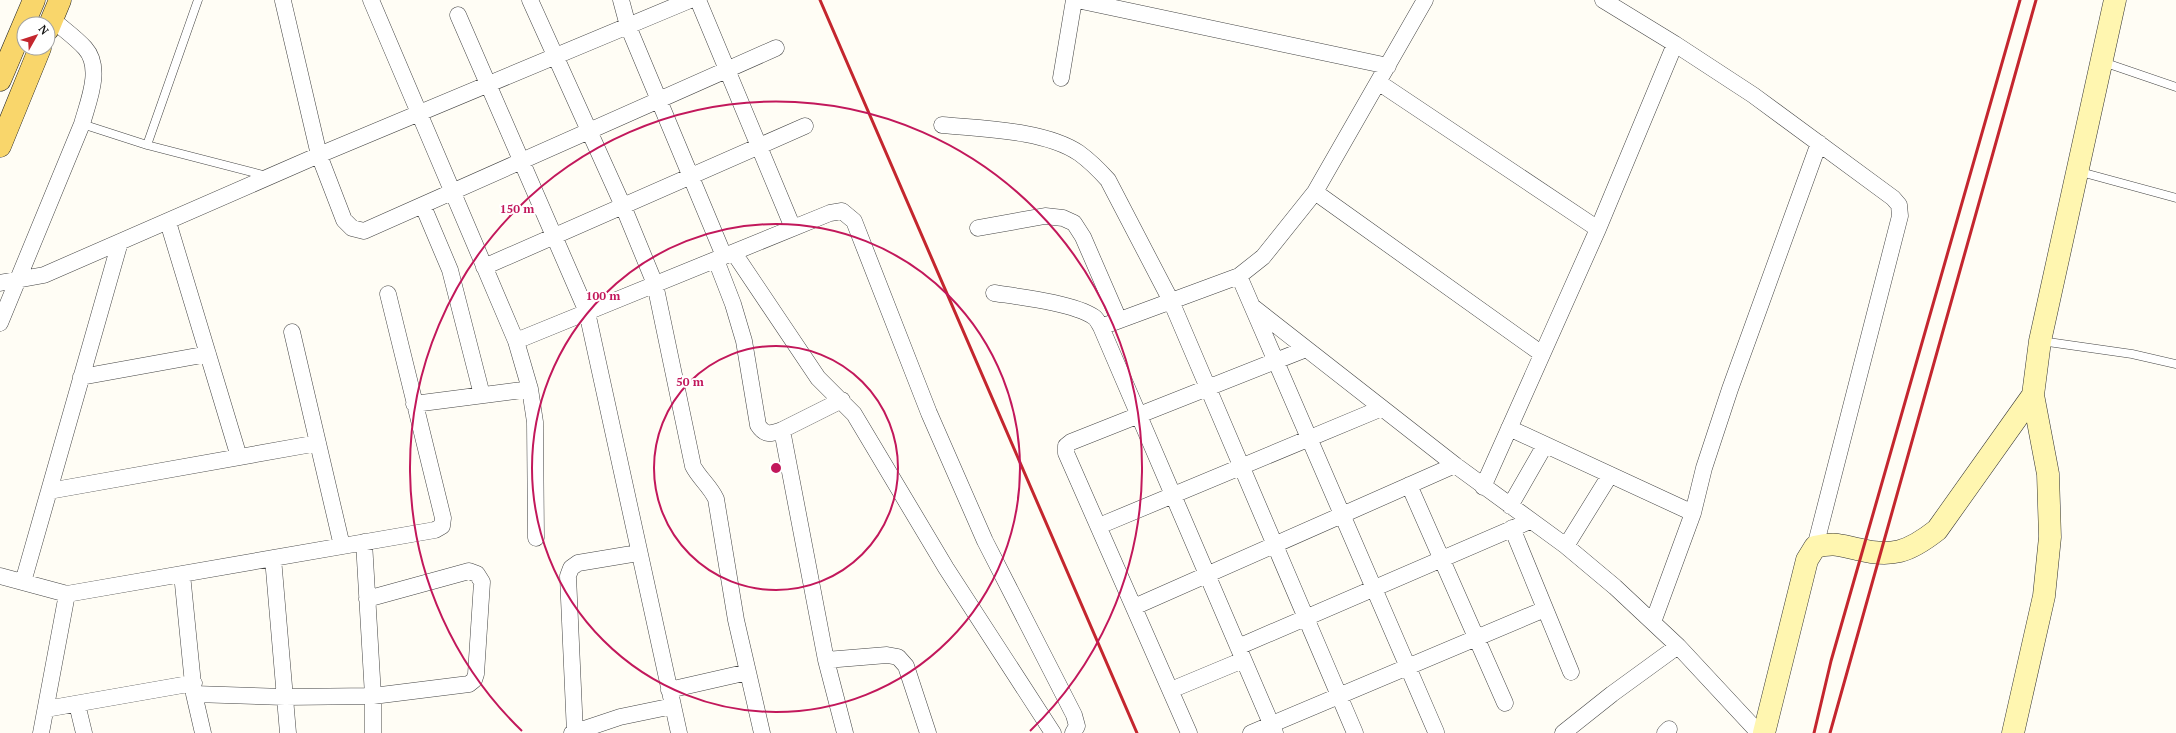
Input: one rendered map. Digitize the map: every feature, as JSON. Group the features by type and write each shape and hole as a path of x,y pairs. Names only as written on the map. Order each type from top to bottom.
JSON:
{"main road":[{"path":"0,80 34,0"},
{"path":"0,146 37,56"}],"street":[{"path":"371,0 516,341 530,389 535,422 536,538"},
{"path":"530,0 623,206 654,284 694,466 697,474 711,487 716,499 736,620 762,733"},
{"path":"621,0 628,26 725,256 733,304 744,340 758,425 762,432 769,434 782,430 842,400"},
{"path":"0,283 44,275 272,177 319,155 690,0"},
{"path":"698,0 793,228"},
{"path":"1061,78 1076,0 1388,66"},
{"path":"1101,327 1240,276 1263,257 1315,192 1425,0"},
{"path":"1603,0 1675,44 1753,95 1893,198 1899,205 1900,216 1815,547 1807,560 1764,733"},
{"path":"2013,733 2044,596 2050,537 2048,474 2033,395 2040,341 2114,0"},
{"path":"283,1 319,155 344,220 352,228 364,231 776,48"},
{"path":"458,15 587,312 638,554 679,733"},
{"path":"0,323 82,124 91,91 94,68 86,48 56,19"},
{"path":"1483,487 1598,229 1675,44"},
{"path":"1378,82 1598,229"},
{"path":"942,125 1010,131 1048,140 1078,152 1094,165 1108,180 1172,301 1355,733"},
{"path":"484,267 805,126"},
{"path":"1653,622 1693,514 1704,468 1730,389 1819,144"},
{"path":"1315,192 1542,354"},
{"path":"423,206 450,270 482,395"},
{"path":"516,341 830,213 842,211 854,221 929,413 985,541 1074,715 1077,726 1073,733"},
{"path":"978,228 1045,216 1062,218 1074,223 1084,237 1119,320"},
{"path":"168,222 239,457"},
{"path":"23,582 120,242"},
{"path":"725,256 818,378 842,400 854,414 946,568 1053,733"},
{"path":"1240,276 1436,732"},
{"path":"994,292 1058,305 1083,312 1094,318 1101,327 1273,728"},
{"path":"0,576 67,594 435,530 442,526 443,518 388,294"},
{"path":"1253,307 1455,466 1566,546 1653,622 1678,646 1759,733"},
{"path":"292,332 342,546"},
{"path":"1189,733 1066,453 1066,446 1071,442 1306,349"},
{"path":"82,377 208,354"},
{"path":"414,404 530,389"},
{"path":"1815,547 1831,543 1880,554 1909,550 1923,542 1937,530 2033,395"},
{"path":"1099,526 1382,408"},
{"path":"1509,428 1693,514"},
{"path":"782,430 826,660 845,733"},
{"path":"49,491 318,443"},
{"path":"1510,506 1545,445"},
{"path":"1134,607 1455,466"},
{"path":"1566,546 1610,475"},
{"path":"1409,486 1505,703"},
{"path":"1171,690 1306,618 1530,521"},
{"path":"1512,528 1571,672"},
{"path":"364,542 373,696 373,733"},
{"path":"638,554 578,563 571,568 568,576 574,732 620,717 673,706"},
{"path":"273,558 288,733"},
{"path":"46,709 194,688 285,697 373,696 469,684 474,680 476,674 482,582 477,574 469,571 367,599"},
{"path":"182,574 194,688 203,733"},
{"path":"42,733 67,594"},
{"path":"1251,733 1273,728 1339,695 1545,609"},
{"path":"1564,733 1612,694 1678,646"},
{"path":"826,660 887,655 898,656 906,666 928,733"},
{"path":"669,690 748,672"},
{"path":"78,704 84,733"}],"lane":[{"path":"147,145 198,0"},
{"path":"2100,61 2176,87"},
{"path":"82,124 147,145 272,177"},
{"path":"2077,171 2176,198"},
{"path":"2040,341 2132,354 2176,364"}],"railway":[{"path":"820,0 1137,733"},
{"path":"1814,733 1831,661 2020,0"},
{"path":"1830,733 2036,0"}]}
